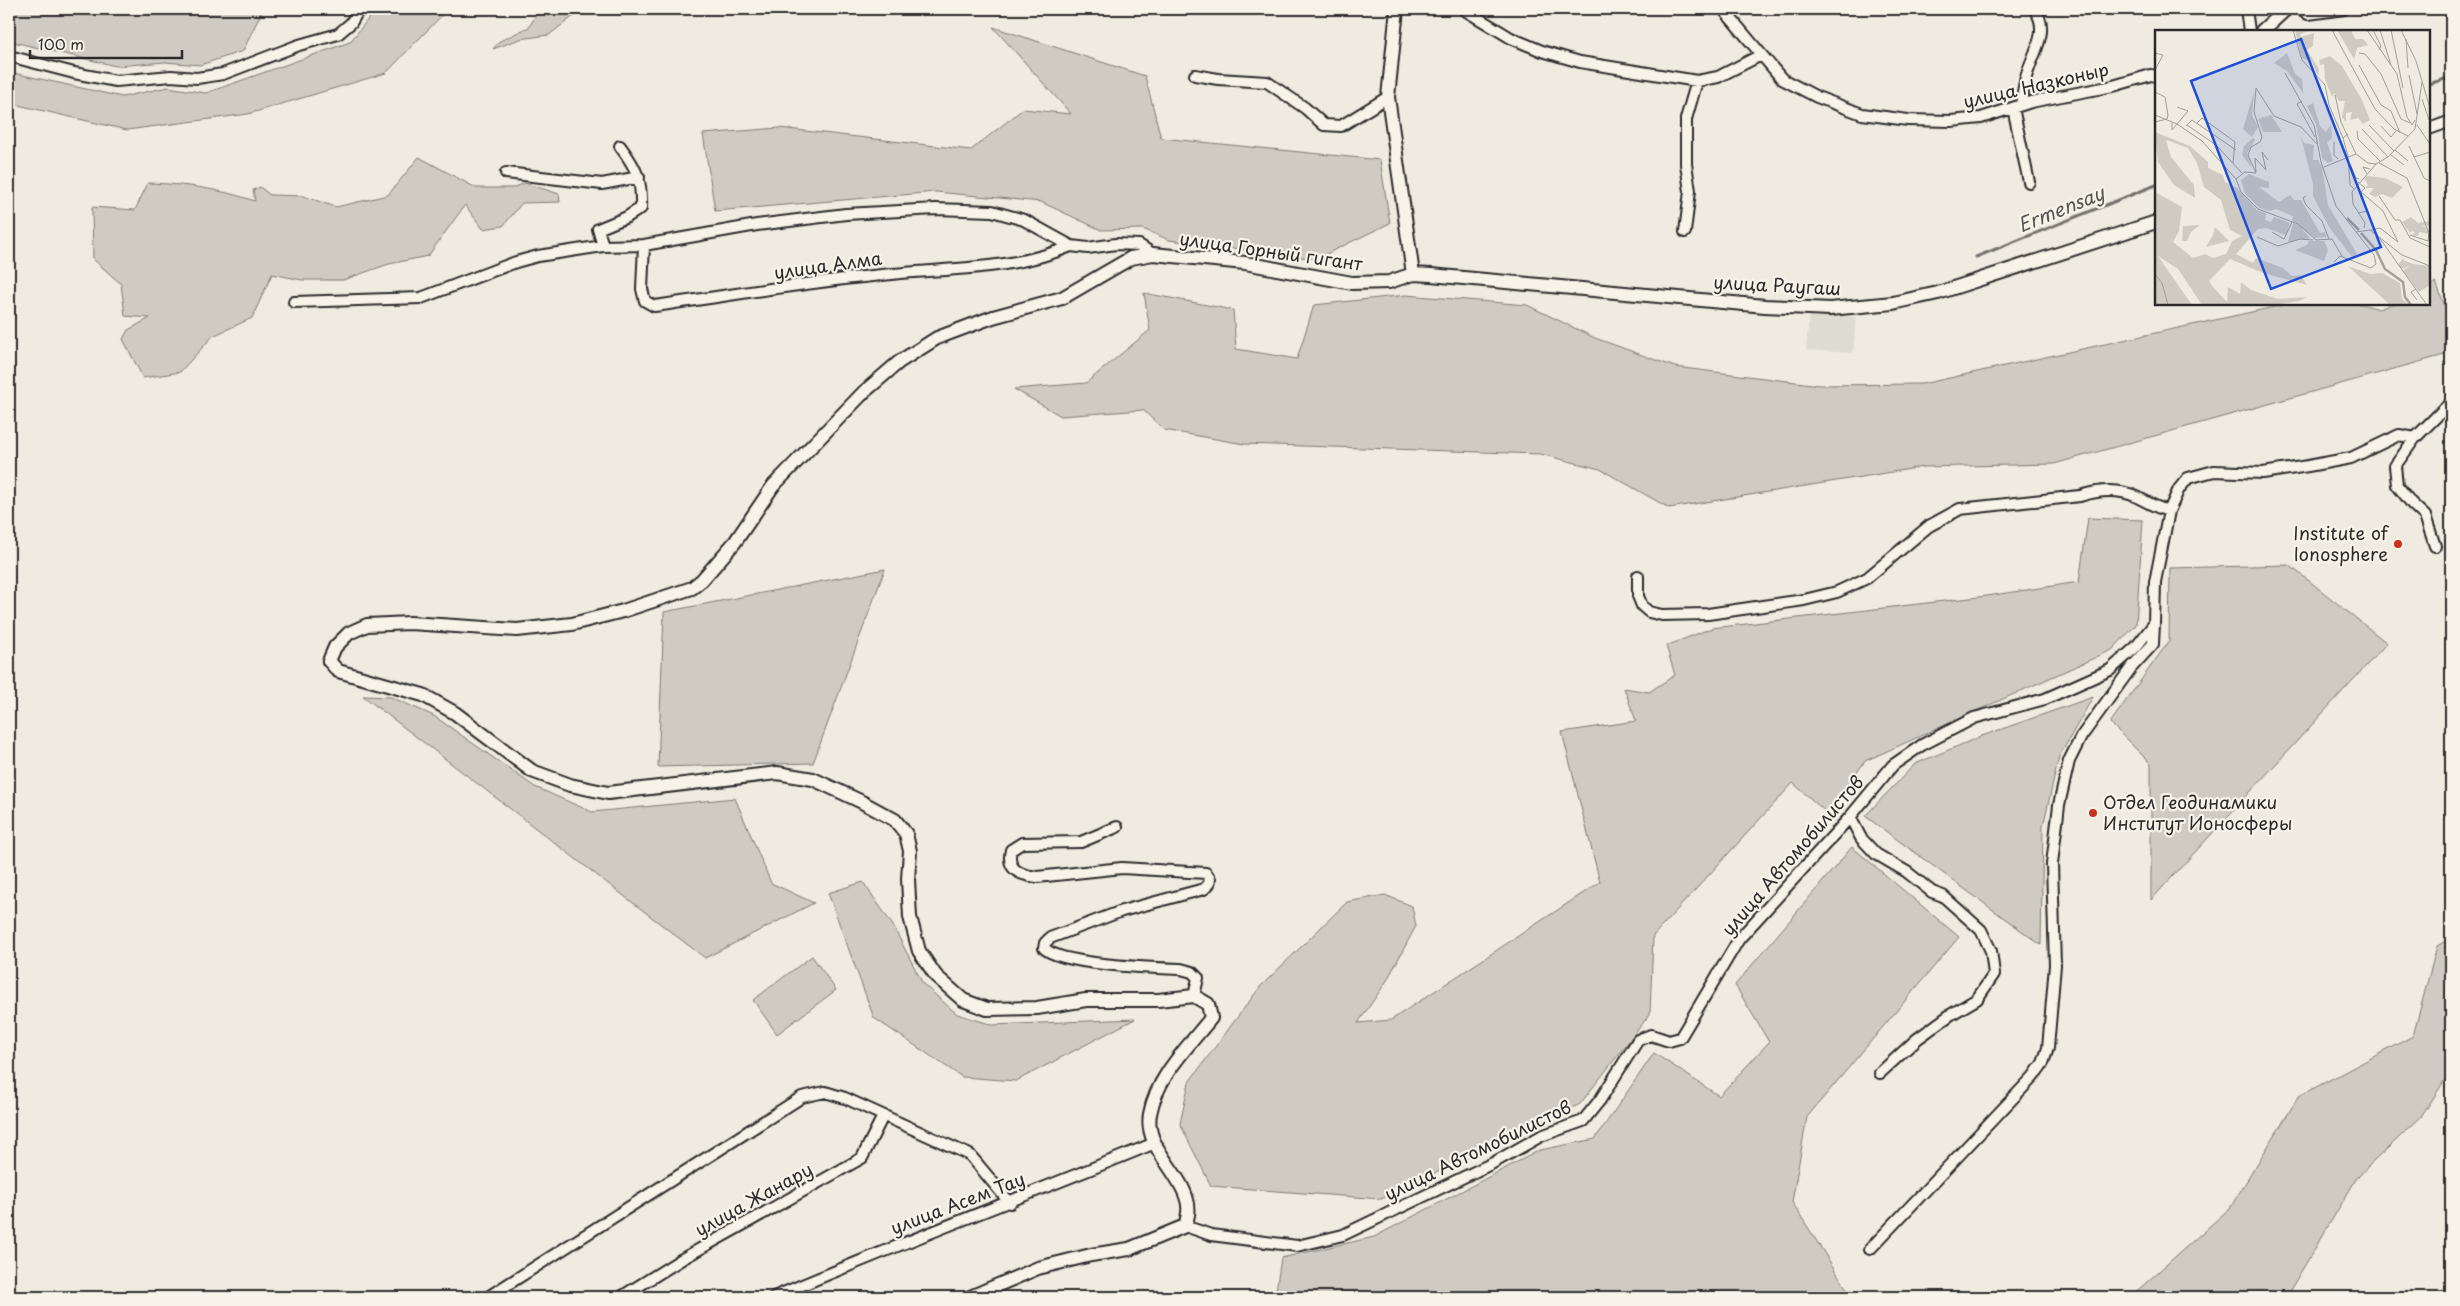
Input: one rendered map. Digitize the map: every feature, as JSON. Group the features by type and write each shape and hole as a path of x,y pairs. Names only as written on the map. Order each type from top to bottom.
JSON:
{"street":[{"path":"9,56 74,73 116,80 171,76 197,78 223,74 300,45 338,34 351,23 359,9"},
{"path":"1397,9 1388,97 1413,274"},
{"path":"1463,9 1511,38 1542,51 1580,62 1697,81 1718,76 1761,54"},
{"name":"улица Назконыр","path":"1723,9 1782,79 1817,97 1862,114 1908,120 1951,121 1981,118 2017,106 2113,86 2151,75 2155,76"},
{"path":"2029,182 2017,106 2041,31 2040,16 2034,9"},
{"path":"2246,9 2249,30"},
{"path":"2263,30 2286,9"},
{"path":"2301,9 2308,14 2323,14 2344,9"},
{"path":"1195,75 1218,79 1266,82 1305,108 1324,125 1341,126 1388,97"},
{"path":"1685,232 1690,191 1686,164 1686,120 1697,81"},
{"path":"2430,129 2451,121"},
{"path":"603,246 598,229 628,217 641,208 642,190 636,169 620,146"},
{"path":"506,173 602,184 638,177"},
{"path":"294,302 421,298 516,262 603,246 644,245 757,225 846,214 936,209 992,211 1024,220 1071,246 1088,248 1116,244 1139,245 1153,254"},
{"name":"улица Раугаш","path":"1413,274 1797,309 1830,309 1894,303 1938,293 2155,222"},
{"name":"улица Алма","path":"644,245 642,289 645,301 654,306 891,274 958,270 1017,262 1054,253 1071,246"},
{"name":"улица Горный гигант","path":"1194,996 1158,1000 1086,1000 1037,1008 987,1009 963,1000 936,976 918,951 910,917 908,879 910,851 906,834 895,820 860,801 813,779 777,773 608,793 570,785 532,771 455,713 423,695 338,670 329,661 335,647 349,633 367,625 410,622 517,630 572,624 624,610 692,588 702,580 735,542 773,486 864,392 912,352 937,338 993,317 1062,298 1131,258 1153,254 1245,263 1352,283 1389,282 1413,274"},
{"path":"2436,546 2425,516 2412,504 2397,485 2395,466 2415,438 2451,402"},
{"path":"1870,1249 2033,1077 2043,1063 2048,1048 2055,965 2052,864 2059,805 2069,760 2081,736 2127,674 2153,644 2155,582 2169,510 2178,489 2188,478 2214,471 2263,473 2308,466 2351,458 2400,435 2415,438"},
{"path":"1638,576 1638,596 1642,606 1649,612 1662,615 1738,610 1804,600 1837,592 1867,578 1929,526 1960,509 2080,496 2098,490 2136,496 2156,508 2169,510"},
{"name":"улица Автомобилистов","path":"1185,1226 1211,1235 1296,1246 1343,1235 1425,1197 1541,1136 1583,1121 1600,1100 1638,1040 1651,1035 1669,1041 1680,1038 1739,939 1850,818 1893,765 1922,745 1974,718 2045,699 2110,670 2136,647 2154,624"},
{"path":"1850,818 1861,838 1876,854 1907,872 1932,892 1943,896 1981,930 1991,951 1994,974 1977,999 1950,1015 1917,1039 1880,1073"},
{"path":"970,1297 1038,1268 1091,1255 1129,1249 1185,1226 1189,1212 1187,1198 1155,1143 1150,1130 1150,1114 1164,1077 1210,1018 1208,1004 1194,996 1198,978 1192,972 1181,969 1108,965 1061,957 1049,953 1044,948 1045,943 1050,938 1122,911 1204,889 1209,884 1210,879 1206,873 1122,868 1037,877 1023,876 1013,869 1009,860 1011,850 1022,843 1081,842 1117,827"},
{"path":"488,1297 802,1097 825,1092 845,1098 970,1155 1010,1202"},
{"name":"улица Жанару","path":"622,1297 682,1259 862,1158 882,1116"},
{"name":"улица Асем Тау","path":"774,1297 887,1248 1010,1202 1155,1143"}],"shaded area":[{"path":"9,9 263,9 243,51 200,65 165,62 116,66 9,41"},
{"path":"376,9 448,9 386,73 248,114 127,130 9,103 9,72 122,97 168,87 206,93 350,42"},
{"path":"540,9 577,9 575,15 549,35 520,39 493,49 500,41 529,27"},
{"path":"993,27 1145,76 1161,138 1380,160 1390,223 1316,259 1169,240 1143,229 1101,230 1041,202 936,192 715,211 703,134 779,128 971,150 1023,109 1071,114"},
{"path":"419,157 476,188 513,188 525,183 559,194 560,202 522,203 503,226 483,229 465,205 428,256 389,264 343,280 302,280 272,274 252,318 213,336 180,372 143,378 123,339 128,330 150,318 125,316 121,284 93,259 92,207 135,210 148,183 202,188 229,193 255,201 253,190 260,187 270,195 303,196 336,207 388,195"},
{"path":"2436,282 2451,323 2451,347 2444,355 2054,464 1923,467 1669,508 1600,469 1540,454 1244,444 1164,430 1143,410 1061,416 1014,389 1086,383 1150,330 1144,293 1233,310 1236,349 1297,359 1314,305 1406,295 1527,305 1595,338 1675,367 1820,385 1922,384 2283,305 2365,305 2379,309 2389,305 2430,305 2430,285"},
{"path":"1809,315 1856,317 1853,353 1806,350"},
{"path":"2088,518 2143,520 2136,625 2112,650 1865,761 1828,814 1793,783 1653,936 1650,1014 1580,1104 1381,1199 1211,1186 1180,1124 1189,1082 1260,987 1347,902 1385,895 1412,906 1416,926 1386,982 1358,1023 1391,1020 1600,882 1562,732 1636,721 1624,688 1649,692 1675,675 1666,646 1712,628 1987,596 2079,582"},
{"path":"2289,565 2387,643 2151,900 2151,764 2110,723 2169,641 2170,568"},
{"path":"885,569 813,763 658,767 664,612"},
{"path":"363,696 391,697 434,716 535,787 592,812 735,798 771,883 814,903 705,958"},
{"path":"2093,697 2059,757 2043,826 2041,945 1865,816 1915,764 1982,736"},
{"path":"1852,847 1959,937 1807,1117 1792,1202 1852,1297 1268,1297 1276,1291 1281,1258 1374,1237 1540,1150 1595,1139 1654,1053 1719,1096 1769,1042 1735,985"},
{"path":"863,882 892,924 923,984 957,1014 993,1025 1135,1019 1016,1081 962,1077 874,1018 828,893"},
{"path":"2451,938 2451,1070 2422,1116 2358,1176 2286,1297 2130,1297 2230,1208 2299,1096 2413,1036 2437,946"},
{"path":"812,956 836,990 777,1034 753,1000"}],"waterway":[{"name":"Ermensay","path":"2430,84 2451,77"},
{"name":"Ermensay","path":"1976,257 2155,185"}],"place":[{"name":"Institute of Ionosphere","path":"2398,544"},
{"name":"Отдел Геодинамики Институт Ионосферы","path":"2093,813"}]}
